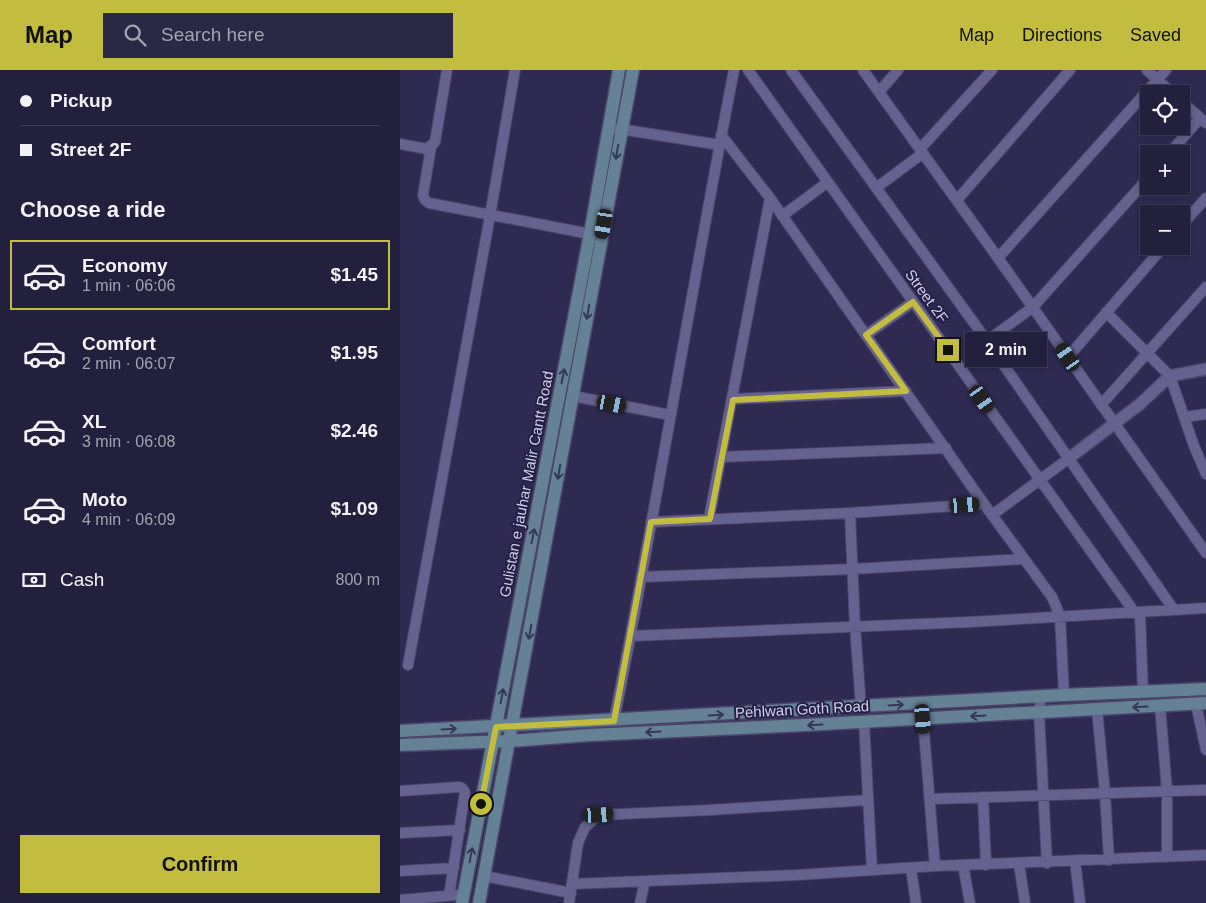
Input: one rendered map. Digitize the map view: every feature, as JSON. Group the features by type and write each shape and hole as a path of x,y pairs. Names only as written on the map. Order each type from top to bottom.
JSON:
{"main road":[{"name":"Gulistan e jauhar Malir Cantt Road","path":"479,903 573,396 615,128 619,70"},
{"name":"Gulistan e jauhar Malir Cantt Road","path":"463,899 590,234 615,128 633,70"},
{"name":"Pehlwan Goth Road","path":"400,731 1206,689"},
{"name":"Pehlwan Goth Road","path":"400,745 510,741 590,735 1201,704"}],"street":[{"path":"400,144 421,149 431,147 436,142 447,70"},
{"path":"408,665 515,70"},
{"path":"614,721 734,70"},
{"name":"Street 2F","path":"748,70 1040,480 1138,613"},
{"path":"792,70 987,341 1174,610"},
{"path":"863,70 1206,552"},
{"path":"879,92 898,70"},
{"path":"876,188 922,151 992,70"},
{"path":"957,200 1070,70"},
{"path":"1146,70 1163,85"},
{"path":"998,258 1166,70"},
{"path":"1178,145 1203,120 1190,109"},
{"path":"615,128 720,140 770,198 984,504 1052,597 1060,616 1064,695"},
{"path":"431,147 424,195 425,200 429,203 590,234"},
{"path":"782,216 828,182"},
{"path":"987,341 1033,307 1140,187"},
{"path":"710,519 770,198"},
{"path":"1190,216 1206,198"},
{"path":"1068,357 1156,255"},
{"path":"1101,405 1206,287"},
{"path":"866,335 913,302"},
{"path":"1106,312 1170,376 1206,474"},
{"path":"992,515 1140,404 1170,376 1206,370"},
{"path":"733,400 906,391"},
{"path":"573,396 670,415"},
{"path":"1184,417 1206,414"},
{"path":"722,457 946,448"},
{"path":"651,522 850,513 984,504"},
{"path":"850,513 861,707"},
{"path":"641,576 852,569 1024,559"},
{"path":"631,636 970,622 1206,608"},
{"path":"1138,613 1143,692"},
{"path":"1041,697 1039,713 1047,863"},
{"path":"1201,704 1206,750"},
{"path":"1160,706 1167,791 1166,857"},
{"path":"1097,709 1109,860"},
{"path":"923,719 935,866"},
{"path":"864,722 872,870"},
{"path":"400,791 459,787 466,792 449,896"},
{"path":"931,799 1206,790"},
{"path":"983,797 986,865"},
{"path":"571,894 578,843 585,827 599,815 868,800"},
{"path":"400,833 460,830"},
{"path":"484,876 571,894 645,881 935,866 1075,862 1206,855"},
{"path":"1075,862 1080,903"},
{"path":"1019,864 1025,903"},
{"path":"963,866 970,903"},
{"path":"400,871 454,868"},
{"path":"911,868 916,903"},
{"path":"640,903 645,881"},
{"path":"400,900 449,896 463,899"}],"route":[{"path":"481,804 496,727 614,721 651,522 710,519 733,400 906,391 866,335 913,302 948,350"}]}
